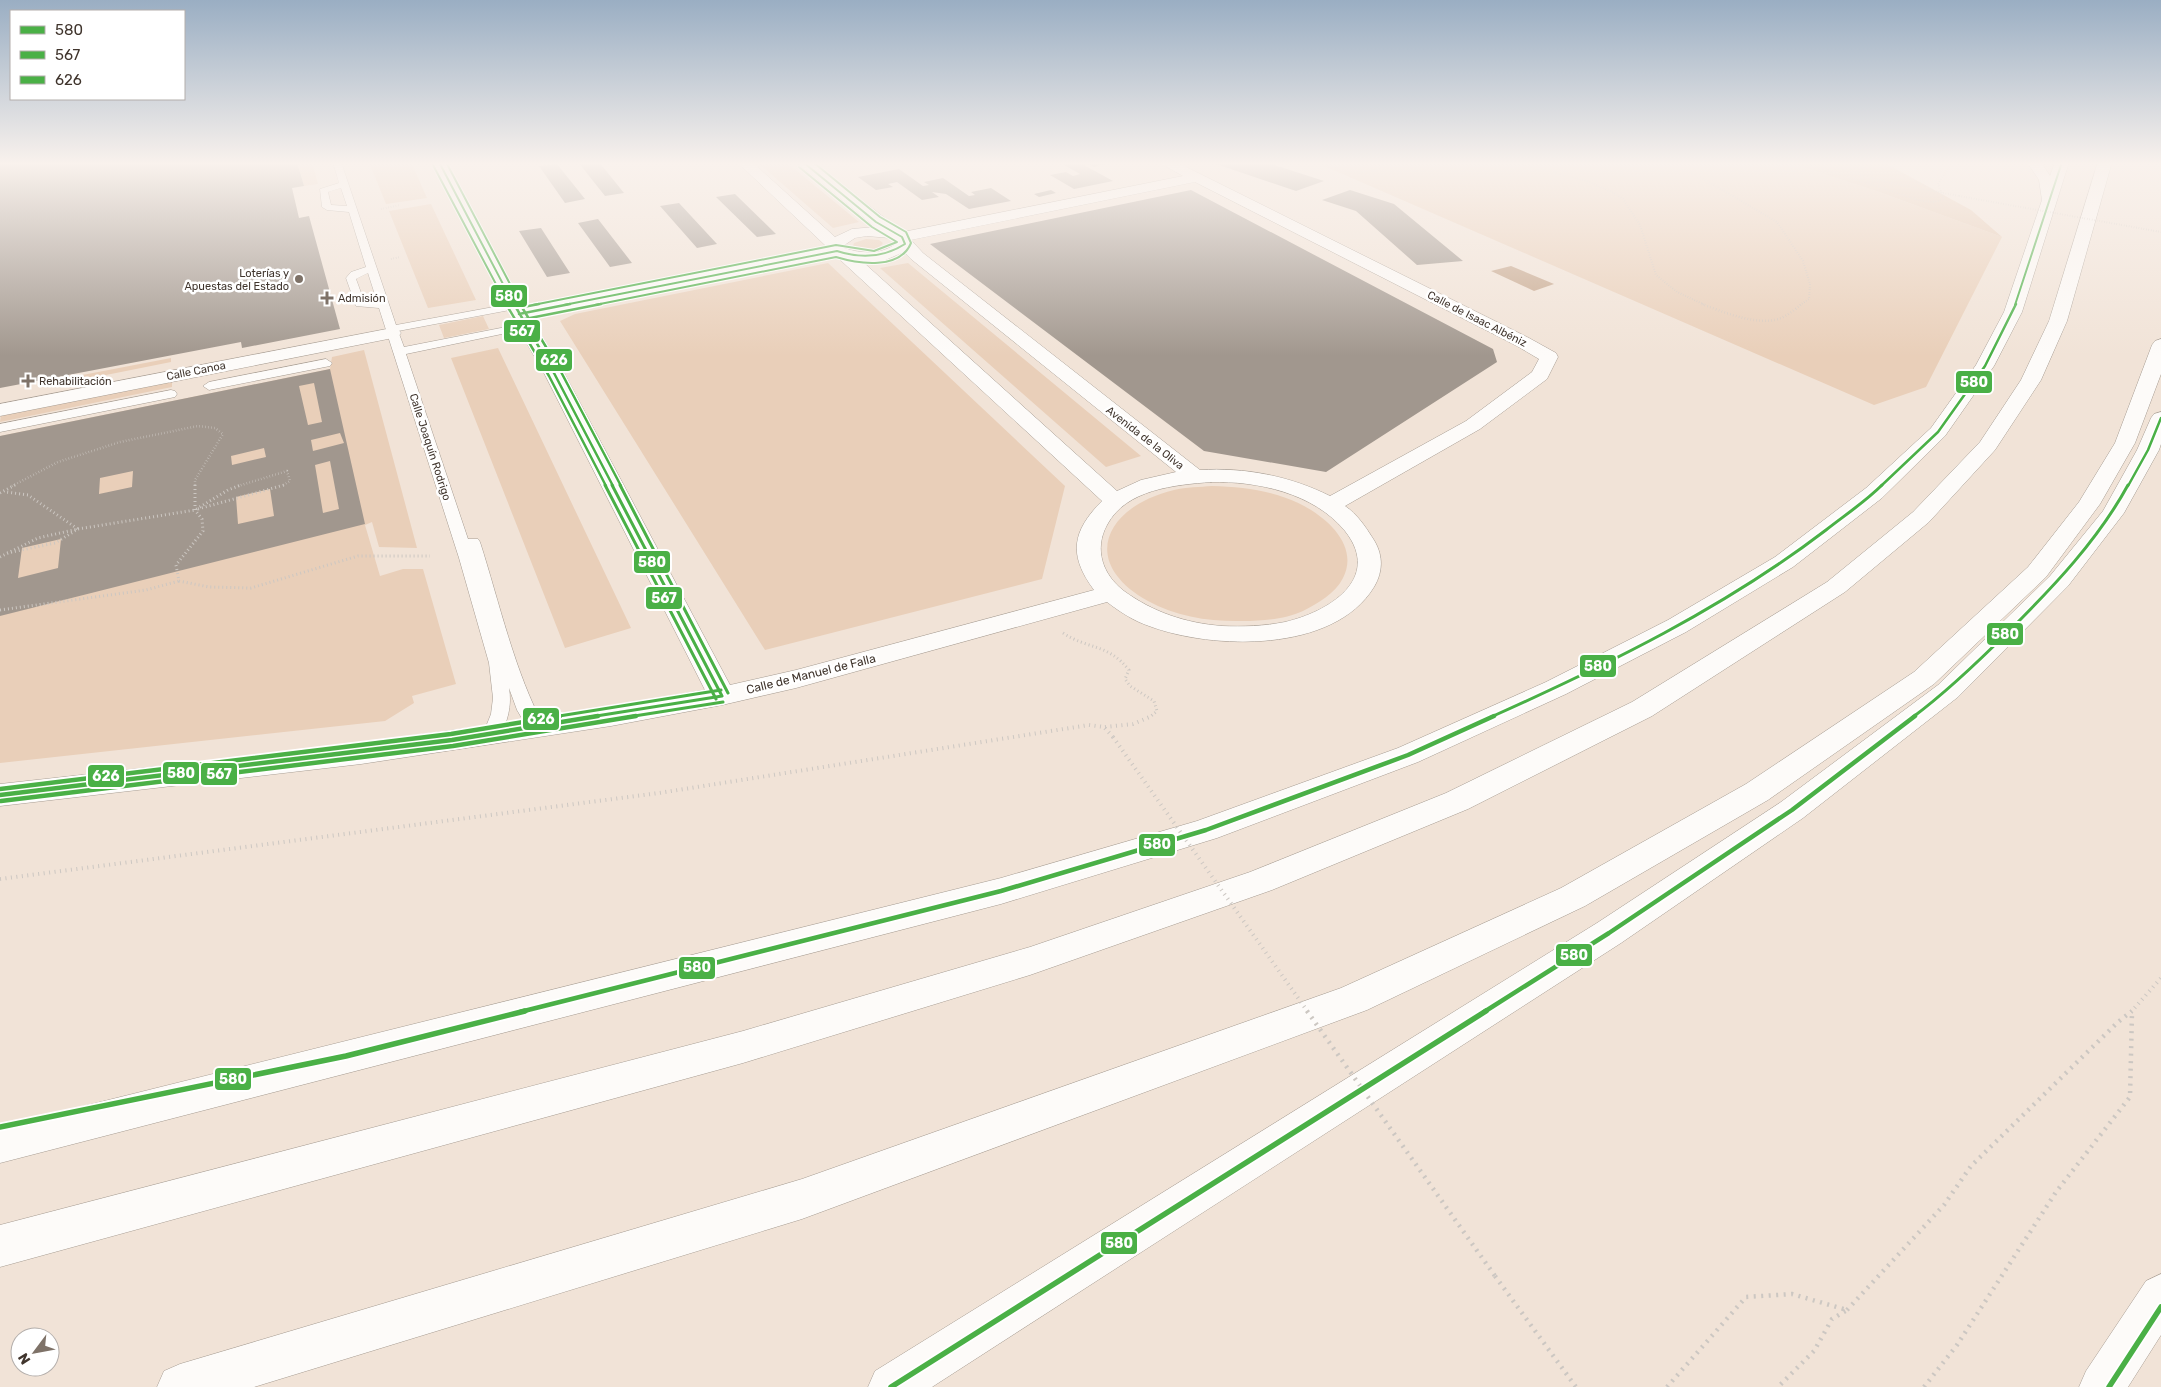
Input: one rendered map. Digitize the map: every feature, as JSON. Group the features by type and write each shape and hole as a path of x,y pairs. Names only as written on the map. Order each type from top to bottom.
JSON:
{"main road":[{"path":"473,227 520,315 554,373 722,696"},
{"path":"814,227 1115,501"},
{"name":"Avenida de la Oliva","path":"886,227 1194,476"},
{"path":"839,250 841,238 856,233 874,231 900,238 956,227"},
{"name":"Calle de Isaac Albéniz","path":"1293,227 1523,342 1549,357 1540,375 1473,425 1330,505"},
{"path":"0,1145 1001,891 1206,830 1408,755 1556,688 1677,626 1784,562 1874,493 1938,432 1985,366 2013,312 2042,227"},
{"path":"0,1246 742,1047 1030,960 1261,882 1457,801 1642,709 1836,587 1921,517 1988,446 2031,380 2058,321 2086,227"},
{"path":"520,315 839,250 863,257 882,256 898,251 900,238"},
{"name":"Calle Canoa","path":"0,406 395,330"},
{"name":"Calle Canoa","path":"0,410 395,330"},
{"path":"180,1387 802,1200 1354,999 1573,897 1757,792 1924,678 1939,664 2037,572 2089,504 2125,443 2147,388 2161,345"},
{"path":"891,1387 1609,933 1792,810 1948,691 2058,581 2112,513 2148,450 2161,418"},
{"name":"Avenida de la Oliva","path":"1230,475 1266,480 1301,490 1330,505 1356,526 1368,550 1368,576 1353,600 1323,620 1282,632 1234,635 1185,629 1142,614 1110,592 1091,568 1087,544 1095,520 1115,501 1137,489 1164,480 1194,476 1230,475"},
{"name":"Calle de Manuel de Falla","path":"0,795 360,754 611,717 722,696 806,676 1110,592"},
{"path":"0,1128 346,1056"},
{"path":"2102,1387 2161,1296"}],"lane":[{"name":"Calle Joaquín Rodrigo","path":"358,227 384,305 395,330"},
{"name":"Calle Joaquín Rodrigo","path":"364,227 395,330 482,568 513,674 526,710 536,728"},
{"path":"372,269 355,274 351,278 360,304 384,305"},
{"path":"395,330 520,315"},
{"path":"403,352 520,315"},
{"name":"Calle Joaquín Rodrigo","path":"403,352 467,558 497,664 502,698 500,714 492,734"},
{"path":"209,386 326,363"},
{"path":"0,428 171,394"}],"path":[{"path":"1640,227 1656,276 1674,290 1704,304 1736,316 1760,321 1776,320 1809,298 1810,284 1804,261 1780,227"},
{"path":"2131,227 2161,232"},
{"path":"6,492 58,462 120,442 198,426 214,428 223,434 195,480 197,510 202,519 203,531 176,565 179,581"},
{"path":"0,557 58,530 78,529 197,510 279,488 290,481 289,476 287,472 283,472 228,490 197,510"},
{"path":"0,493 28,495 78,529"},
{"path":"7,553 61,541 72,536 78,529"},
{"path":"0,610 146,590 179,581 209,587 251,588 358,556 397,554 430,556"},
{"path":"0,879 659,792 1089,725 1121,727 1146,719 1157,710 1154,701 1130,686 1124,679 1129,670 1120,657 1104,647 1076,642 1061,631"},
{"path":"1104,727 1113,737 1494,1276 1576,1387"},
{"path":"1778,1387 1814,1351 1832,1319 1847,1310 1944,1205 1971,1166 2118,1022 2132,1011 2161,978"},
{"path":"1924,1387 1957,1344 2056,1192 2130,1097 2132,1011"},
{"path":"1667,1387 1746,1297 1792,1294 1847,1310"}],"shaded area":[{"path":"395,227 442,227 476,300 428,308"},
{"path":"1464,227 1974,227 2002,237 1926,387 1874,405"},
{"path":"1974,227 1990,227 2002,237"},
{"path":"866,239 879,240 883,243 877,248 869,250 853,246 854,243"},
{"path":"828,263 1065,486 1042,579 765,650 560,321 575,314"},
{"path":"908,263 1141,456 1106,467 880,268"},
{"path":"1511,266 1554,284 1534,291 1491,271"},
{"path":"483,316 489,329 444,338 439,325"},
{"path":"498,348 631,628 565,648 451,358"},
{"path":"364,350 417,548 379,547 372,522 365,525 380,576 403,569 423,569 456,684 412,696 414,703 385,721 0,763 0,436 330,369 332,357"},
{"path":"171,358 171,362 71,382 72,377"},
{"path":"172,381 172,387 0,422 1,415"},
{"path":"1212,486 1268,492 1298,503 1322,518 1341,539 1346,551 1347,564 1340,584 1326,598 1296,614 1258,621 1219,621 1182,615 1148,601 1126,585 1113,569 1107,553 1109,536 1118,522 1132,508 1151,498 1179,489"}],"building":[{"path":"0,227 312,227 340,329 242,348 241,342 0,388"},
{"path":"581,227 604,227 632,263 610,267"},
{"path":"678,227 701,227 717,244 697,248"},
{"path":"746,227 769,227 776,234 757,237"},
{"path":"1013,227 1261,227 1493,349 1497,362 1326,472 1204,451 930,244"},
{"path":"1374,227 1422,227 1463,261 1417,265"},
{"path":"541,228 570,273 547,277 519,231"},
{"path":"330,369 365,524 0,616 0,436","holes":["314,383 322,422 308,425 299,386","340,433 344,443 313,451 311,440","264,448 266,457 232,465 231,456","330,461 339,509 323,513 315,465","133,471 132,487 99,494 100,478","270,489 274,516 238,524 236,497","61,539 58,568 18,578 22,548"]}],"transit line":[{"name":"567","path":"465,227 513,317 549,376 716,699"},
{"name":"580","path":"473,227 519,314 554,373 722,696"},
{"name":"626","path":"480,227 524,311 560,370 728,693"},
{"name":"626","path":"518,308 836,245 874,251 889,247 897,242 872,227"},
{"name":"580","path":"519,314 837,251 863,257 881,255 889,253 905,244 902,237 884,227"},
{"name":"567","path":"520,320 836,257 866,262 890,260 900,257 908,251 911,243 906,232 897,227"},
{"name":"580","path":"0,1127 346,1056 1001,891 1206,830 1408,755 1556,688 1677,626 1784,562 1874,493 1938,432 1985,366 2013,312 2041,227"},
{"name":"580","path":"891,1387 1609,933 1792,810 1948,691 2059,581 2113,513 2148,450 2161,418"},
{"name":"626","path":"0,789 451,734 721,690"},
{"name":"580","path":"0,795 452,740 722,696"},
{"name":"567","path":"1,801 453,746 723,702"},
{"name":"567","path":"2109,1387 2161,1307"}],"place":[{"name":"Loterías y Apuestas del Estado","path":"299,279"},
{"name":"Admisión","path":"327,298"},
{"name":"Rehabilitación","path":"28,381"}]}
